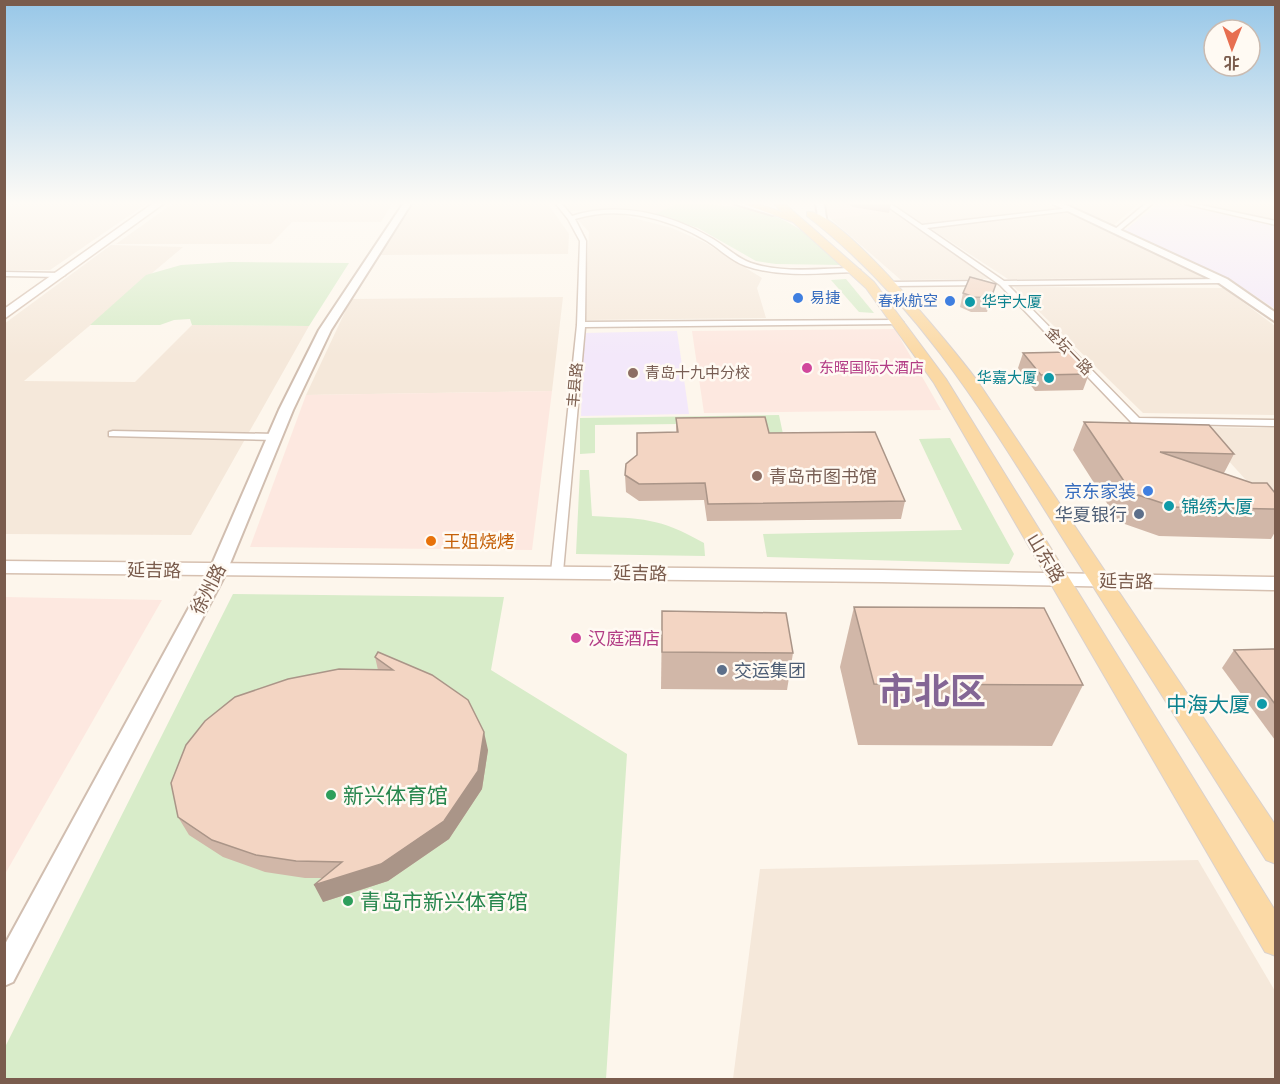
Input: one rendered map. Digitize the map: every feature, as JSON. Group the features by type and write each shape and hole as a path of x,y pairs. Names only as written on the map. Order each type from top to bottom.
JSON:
{"main road":[{"path":"4,315 89,255"},
{"name":"山东路","path":"843,255 899,321 941,382 1275,941"},
{"name":"山东路","path":"858,255 893,284 925,320 971,382 1275,851"},
{"name":"延吉路","path":"4,567 218,571 557,572 1275,584"}],"street":[{"name":"徐州路","path":"4,974 218,571 275,437 325,330 374,255"},
{"name":"丰县路","path":"557,572 581,325 583,255"},
{"path":"732,255 749,265 767,268 856,270"},
{"name":"金坛一路","path":"960,255 1002,283 1136,421 1275,423"},
{"path":"1166,255 1223,281 1273,316"},
{"path":"4,274 61,275"},
{"path":"893,284 1223,281"},
{"path":"581,325 899,321"},
{"path":"113,434 275,437"}],"shaded area":[{"path":"5,255 72,255 50,270 5,270"},
{"path":"98,255 174,255 24,381 135,382 192,325 309,326 191,535 5,534 4,324"},
{"path":"588,255 724,255 762,278 757,288 766,318 584,320"},
{"path":"872,255 954,255 990,279 901,280"},
{"path":"971,255 1157,255 1208,278 1008,279"},
{"path":"1175,255 1275,255 1275,309 1234,282"},
{"path":"1014,287 1224,288 1275,326 1275,415 1143,413"},
{"path":"563,297 552,391 306,395 351,299"},
{"path":"895,329 941,410 704,413 692,331"},
{"name":"青岛十九中分校","path":"677,331 689,414 581,416 584,333"},
{"path":"552,391 532,550 250,547 306,395"},
{"path":"1198,427 1275,428 1275,512"},
{"path":"4,597 162,600 5,874"},
{"path":"1198,860 1275,991 1275,1079 733,1079 760,869"}],"green space":[{"path":"745,255 830,255 842,265 776,264 756,261"},
{"path":"230,262 349,263 309,326 192,325 190,319 174,320 160,325 90,325 146,275 181,265"},
{"path":"846,279 874,313 859,312 831,280"},
{"path":"779,415 783,434 769,434 766,423 595,425 595,453 580,454 580,418"},
{"path":"950,438 1014,554 1009,564 767,557 763,534 962,530 919,439"},
{"path":"580,470 589,470 592,516 638,519 674,528 704,543 705,556 576,554"},
{"name":"青岛市新兴体育馆","path":"233,594 504,597 491,670 627,754 606,1079 5,1079 4,1049"}],"building":[{"path":"970,277 996,284 991,298 974,297 963,293"},
{"path":"1069,352 1089,374 1041,375 1023,353"},
{"name":"青岛市图书馆","path":"765,417 769,433 875,432 905,501 708,504 705,483 639,484 625,475 626,464 637,455 637,433 678,432 676,418"},
{"path":"1084,422 1209,425 1234,454 1160,452 1252,483 1267,483 1275,493 1275,509 1174,507 1132,493"},
{"path":"854,607 1044,608 1083,685 874,684"},
{"path":"662,611 786,613 793,653 662,652"},
{"path":"1275,649 1275,704 1234,650"},
{"name":"新兴体育馆","path":"378,652 432,675 468,700 484,732 478,771 444,821 381,864 314,885 342,862 296,861 256,855 212,840 178,817 171,783 186,745 205,721 235,697 288,679 339,669 393,670 375,657"}],"place":[{"name":"易捷","path":"798,298"},
{"name":"春秋航空","path":"950,301"},
{"name":"华宇大厦","path":"970,302"},
{"name":"东晖国际大酒店","path":"807,368"},
{"name":"青岛十九中分校","path":"633,373"},
{"name":"华嘉大厦","path":"1049,378"},
{"name":"青岛市图书馆","path":"757,476"},
{"name":"京东家装","path":"1148,491"},
{"name":"锦绣大厦","path":"1169,506"},
{"name":"华夏银行","path":"1139,514"},
{"name":"王姐烧烤","path":"431,541"},
{"name":"汉庭酒店","path":"576,638"},
{"name":"交运集团","path":"722,670"},
{"name":"中海大厦","path":"1262,704"},
{"name":"新兴体育馆","path":"331,795"},
{"name":"青岛市新兴体育馆","path":"348,901"}],"district":[{"name":"市北区","path":"932,691"}]}
